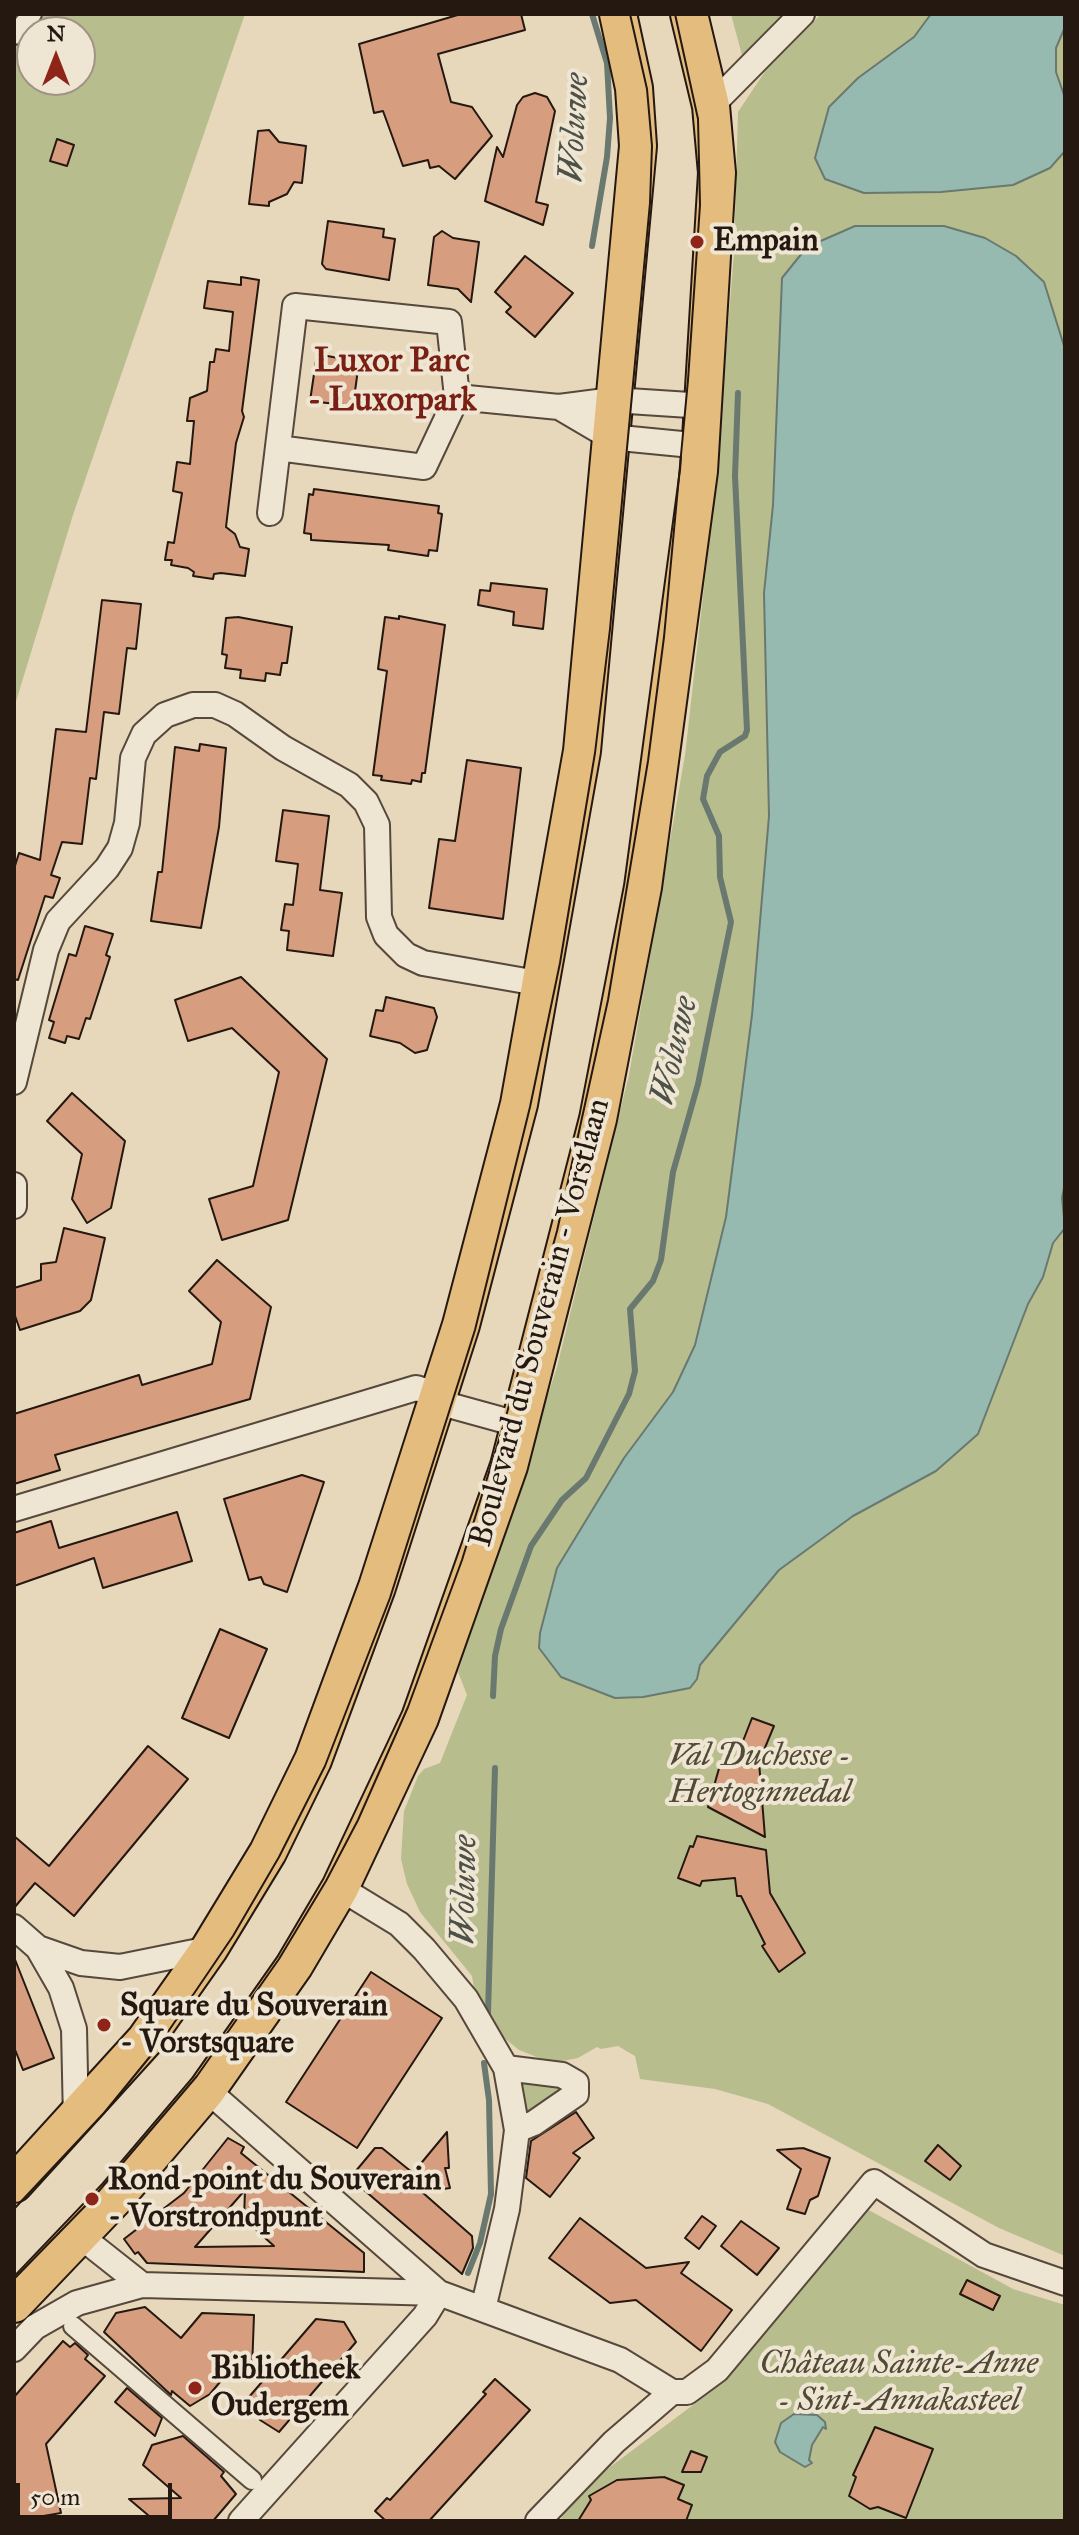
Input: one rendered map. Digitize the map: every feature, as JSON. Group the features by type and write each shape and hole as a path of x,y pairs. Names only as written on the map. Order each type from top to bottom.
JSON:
{"main road":[{"path":"14,2184 76,2120 145,2040 209,1949 268,1852 313,1760 377,1587 440,1395 519,1104 543,984 582,751 638,146 634,88 618,14"},
{"name":"Boulevard du Souverain - Vorstlaan","path":"14,2304 80,2236 207,2090 294,1966 340,1888 420,1718 476,1565 521,1425 598,1119 643,887 702,446 717,206 711,106 689,14"}],"street":[{"path":"14,35 32,14"},
{"path":"711,106 802,14"},
{"path":"270,513 295,306 449,322 457,397 424,467 278,448"},
{"path":"457,397 559,407 613,400 705,406"},
{"path":"559,407 610,437 702,446"},
{"path":"14,1082 46,950 58,921 107,868 120,848 127,823 133,758 144,734 165,715 193,705 215,705 235,714 283,748 349,785 366,802 377,825 379,917 386,935 406,955 423,963 543,984"},
{"path":"14,1185 14,1206"},
{"path":"14,1509 416,1388 440,1395 452,1406 521,1425"},
{"path":"340,1888 399,1924 424,1949 466,1999 506,2068 517,2130 507,2209 483,2309"},
{"path":"14,1927 38,1948 61,1988 74,2029 76,2120"},
{"path":"38,1948 81,1963 120,1967 209,1949"},
{"path":"506,2068 562,2075 576,2083 576,2094 534,2123 517,2130"},
{"path":"207,2090 439,2293"},
{"path":"14,2349 35,2327 77,2303 142,2285 439,2293 620,2360 672,2392 687,2392 717,2370 874,2182 984,2255 1065,2283"},
{"path":"80,2236 142,2285"},
{"path":"241,2521 425,2316 439,2293"},
{"path":"73,2326 252,2480"},
{"path":"538,2521 614,2442 672,2392"}],"green space":[{"path":"14,14 245,14 73,515 14,708"},
{"path":"731,14 784,14 743,59"},
{"name":"Val Duchesse - Hertoginnedal","path":"821,14 1065,14 1065,2256 999,2228 768,2104 715,2089 640,2079 635,2056 618,2046 597,2047 578,2058 552,2063 519,2050 503,2037 475,1994 472,1976 420,1912 407,1884 401,1859 404,1811 418,1776 424,1769 440,1763 467,1695 458,1672 557,1367 629,1075 685,755 714,499 734,253 738,112 766,70"},
{"path":"523,2078 567,2087 531,2115 522,2110 518,2085"},
{"name":"Château Sainte-Anne - Sint-Annakasteel","path":"865,2208 1013,2289 1065,2305 1065,2521 561,2521 563,2512 590,2482 697,2402 731,2370"}],"water":[{"path":"931,14 1065,14 1065,27 1056,48 1056,72 1065,98 1065,151 1050,168 1013,185 941,192 864,193 825,179 815,158 829,107 858,78 914,37"},
{"path":"855,226 944,226 985,238 1016,256 1044,282 1065,349 1065,1183 1062,1198 1065,1228 1053,1243 1043,1277 1028,1304 978,1434 936,1471 853,1516 779,1570 700,1665 697,1679 690,1688 643,1697 615,1698 561,1677 539,1648 540,1633 557,1568 624,1458 673,1392 695,1345 726,1217 752,1015 769,816 764,593 773,505 782,278 807,247"},
{"path":"794,2414 817,2415 825,2422 826,2429 823,2427 812,2445 809,2460 812,2463 805,2467 780,2452 775,2442 781,2423"}],"building":[{"path":"461,14 521,14 525,30 438,54 451,102 472,107 492,136 455,179 439,166 430,168 428,160 403,166 383,111 374,113 359,44"},
{"path":"535,93 547,97 555,111 536,202 548,205 543,225 485,201 497,147 503,157 517,105 523,97"},
{"path":"269,130 279,142 306,146 302,183 294,182 287,194 269,202 269,206 249,204 258,131"},
{"path":"57,139 74,145 67,166 50,161"},
{"path":"328,221 384,229 383,237 395,239 389,280 326,269 322,264"},
{"path":"442,231 453,238 479,242 471,302 458,289 428,285 434,237"},
{"path":"525,256 573,293 535,337 506,312 511,307 495,292"},
{"path":"241,277 259,280 242,411 244,417 236,443 226,527 235,534 240,547 249,549 245,576 221,573 214,574 213,579 193,576 194,572 188,568 171,565 172,560 165,560 168,542 174,543 182,493 173,491 177,462 190,464 194,421 187,421 190,398 207,391 210,362 214,362 216,349 229,351 233,312 204,308 208,281 241,285"},
{"path":"317,354 359,362 353,406 310,401"},
{"path":"314,489 439,506 438,513 442,514 437,551 429,550 428,556 388,550 389,545 311,540 311,534 304,533 309,494 313,495"},
{"path":"491,583 547,589 543,629 513,625 514,612 478,605 480,590 490,591"},
{"path":"102,600 141,604 136,649 127,648 119,714 104,712 96,779 90,778 82,844 62,842 51,875 60,878 53,898 45,896 18,980 14,979 14,869 19,853 40,860 56,729 86,732"},
{"path":"399,616 445,625 425,773 422,773 421,782 412,780 411,784 381,780 382,776 373,775 387,671 378,669 385,617 399,619"},
{"path":"238,617 292,627 287,663 282,663 280,675 266,673 265,681 240,678 241,670 225,668 227,655 222,654 226,618"},
{"path":"200,744 226,748 219,827 201,928 151,921 158,872 162,872 175,747 199,751"},
{"path":"467,760 521,768 503,919 429,908 439,839 455,841"},
{"path":"283,810 329,816 320,890 342,893 333,956 287,950 289,931 281,930 285,904 293,905 298,864 276,861"},
{"path":"85,926 113,934 106,955 110,957 90,1019 86,1018 79,1039 67,1036 65,1043 49,1038 54,1022 49,1020 69,954 76,956"},
{"path":"241,977 327,1059 288,1220 222,1240 209,1199 253,1186 279,1072 232,1028 188,1041 175,1000"},
{"path":"386,997 434,1008 437,1017 427,1050 415,1053 400,1043 370,1036 376,1010 383,1011"},
{"path":"72,1093 125,1141 111,1208 87,1223 72,1199 82,1154 47,1121"},
{"path":"64,1228 105,1238 91,1300 80,1311 20,1330 14,1313 14,1288 41,1280 41,1264 56,1262"},
{"path":"217,1260 271,1307 250,1399 55,1455 60,1470 14,1484 14,1414 139,1375 142,1385 212,1364 221,1322 189,1291"},
{"path":"302,1475 324,1482 287,1592 264,1584 261,1577 249,1580 224,1499"},
{"path":"177,1512 192,1561 103,1588 94,1558 14,1586 14,1533 51,1521 59,1548"},
{"path":"220,1629 267,1649 229,1738 182,1718"},
{"path":"752,1718 774,1726 759,1762 765,1837 708,1807 720,1765 736,1759"},
{"path":"148,1746 188,1779 74,1916 35,1883 14,1908 14,1836 49,1866"},
{"path":"697,1836 766,1850 770,1893 805,1953 779,1972 762,1946 765,1944 741,1896 737,1896 735,1878 702,1881 700,1886 678,1878"},
{"path":"14,1957 54,2058 23,2070 14,2047"},
{"path":"371,1972 442,2018 357,2148 286,2102"},
{"path":"576,2112 594,2138 573,2153 580,2158 550,2197 526,2178 531,2141"},
{"path":"447,2132 449,2168 445,2168 450,2188 422,2192 472,2236 473,2248 462,2274 350,2178 375,2148 382,2148 413,2173"},
{"path":"228,2138 244,2147 241,2153 364,2253 364,2272 147,2263 138,2252 135,2254 124,2239 184,2193","holes":["245,2190 244,2219 274,2246 195,2247"]},
{"path":"938,2145 961,2166 950,2180 925,2161"},
{"path":"803,2148 830,2158 818,2196 810,2200 805,2214 787,2209 801,2169 777,2150"},
{"path":"702,2216 716,2226 699,2249 685,2238"},
{"path":"580,2218 646,2268 689,2262 681,2273 732,2310 701,2351 636,2300 610,2303 549,2258"},
{"path":"741,2221 779,2248 757,2275 721,2246"},
{"path":"967,2280 1000,2296 993,2310 960,2294"},
{"path":"145,2307 181,2338 202,2313 254,2315 252,2370 235,2355 225,2376 210,2394 190,2406 172,2391 171,2395 104,2332 116,2313"},
{"path":"316,2319 344,2322 356,2342 279,2432 260,2420 249,2397"},
{"path":"63,2341 70,2347 75,2343 88,2355 85,2359 105,2376 46,2444 61,2513 14,2521 14,2397"},
{"path":"495,2379 530,2410 429,2521 386,2521 375,2511 387,2498 390,2500 486,2394 483,2392"},
{"path":"127,2388 162,2418 155,2436 115,2402"},
{"name":"Château Sainte-Anne - Sint-Annakasteel","path":"875,2427 933,2449 906,2518 878,2507 870,2509 849,2496 856,2477 853,2475"},
{"path":"183,2436 224,2472 221,2476 236,2494 213,2521 155,2521 129,2499 181,2498 143,2465 152,2445"},
{"path":"691,2451 707,2457 701,2472 682,2472"},
{"path":"664,2477 684,2485 678,2499 692,2505 686,2521 578,2521 591,2500 589,2496 617,2480"}],"waterway":[{"name":"Woluwe","path":"592,14 607,63 610,118 607,157 592,246"},
{"name":"Woluwe","path":"493,1696 495,1656 501,1629 531,1546 562,1500 586,1478 629,1394 635,1371 630,1309 653,1281 661,1260 673,1172 698,1084 731,922 720,877 719,836 703,799 707,776 720,752 745,736 747,730 735,476 738,393"},
{"name":"Woluwe","path":"488,2013 495,1768"},
{"name":"Woluwe","path":"468,2273 480,2243 491,2194 489,2100 484,2063"}],"tram line":[{"path":"14,2209 104,2113 157,2048 233,1936 279,1857 325,1766 390,1598 475,1330 530,1107 560,963 595,753 610,629 650,203 652,146 647,89 630,14"},
{"path":"14,2279 92,2199 197,2076 279,1959 326,1881 358,1820 408,1707 462,1560 505,1420 557,1231 608,1000 648,761 664,637 688,380 700,205 698,119 675,14"}],"place":[{"name":"Empain","path":"697,242"},
{"name":"Square du Souverain - Vorstsquare","path":"104,2025"},
{"name":"Rond-point du Souverain - Vorstrondpunt","path":"92,2199"},
{"name":"Bibliotheek Oudergem","path":"195,2388"}],"district":[{"name":"Luxor Parc - Luxorpark","path":"392,382"}]}
